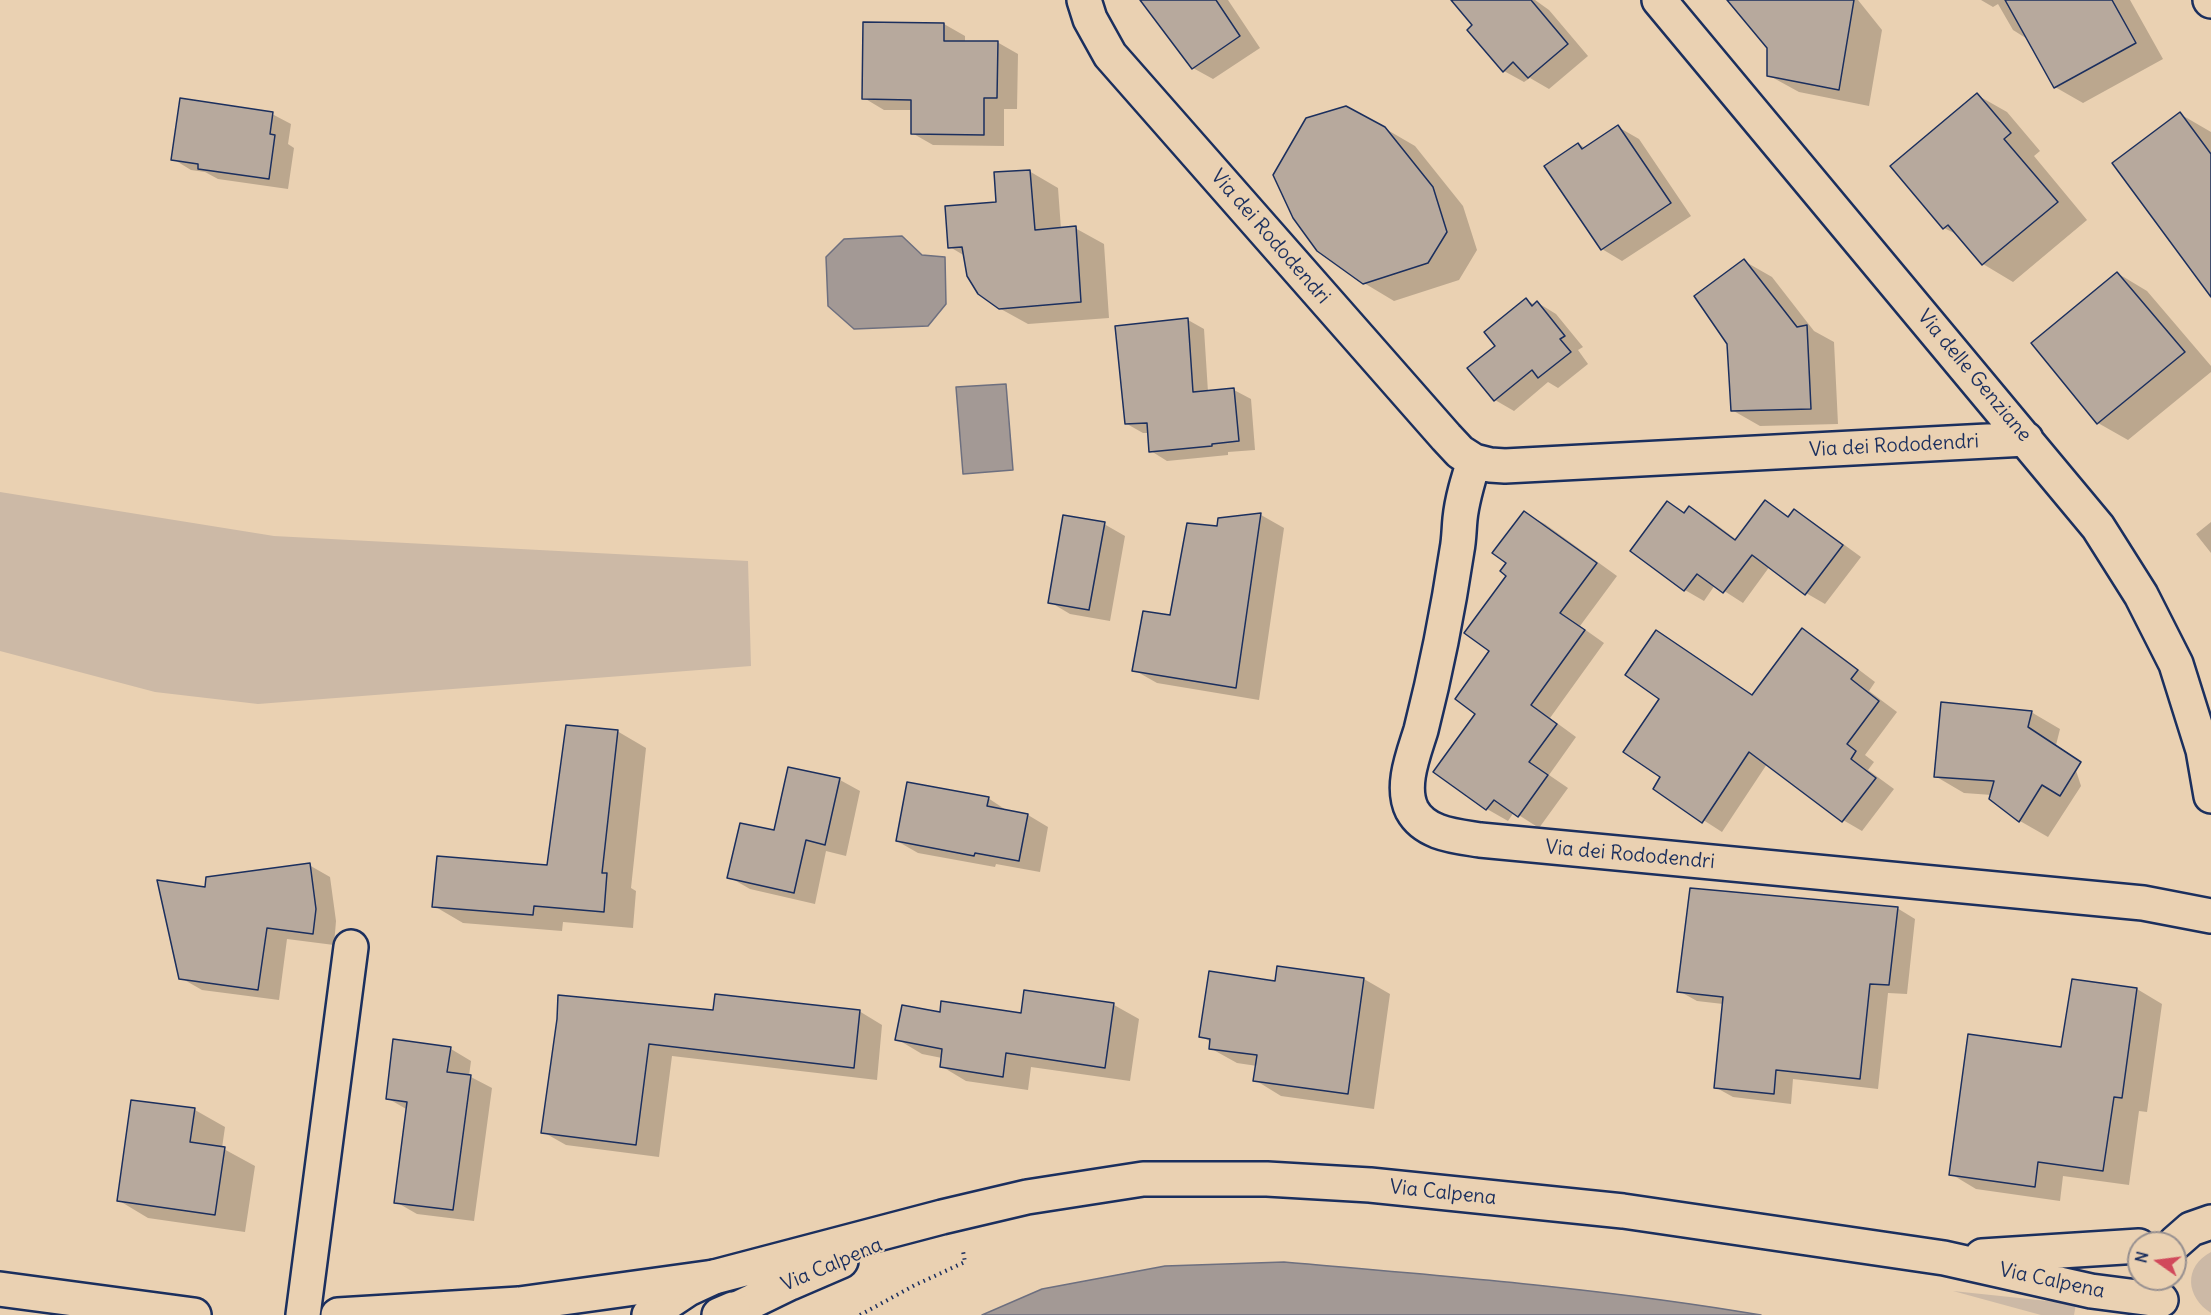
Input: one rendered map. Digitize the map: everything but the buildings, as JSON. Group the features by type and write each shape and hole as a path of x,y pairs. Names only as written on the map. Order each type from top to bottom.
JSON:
{"street":[{"name":"Via dei Rododendri","path":"1084,0 1090,19 1110,55 1446,437 1460,452 1474,461 1505,466 2026,439"},
{"name":"Via delle Genziane","path":"1659,0 2098,527 2141,595 2176,664 2203,750 2211,796"},
{"name":"Via dei Rododendri","path":"1474,461 1463,501 1458,547 1444,624 1409,774 1408,797 1412,809 1424,825 1453,836 1480,840 2143,903 2211,916"},
{"path":"303,1315 351,947"},
{"name":"Via Calpena","path":"714,1277 942,1217 1028,1197 1143,1179 1267,1179 1370,1185 1623,1211 1944,1258 2091,1291 2163,1298"},
{"name":"Via Calpena","path":"725,1313 942,1217"},
{"path":"2187,1232 2211,1222"},
{"name":"Via Calpena","path":"1944,1258 2127,1247"},
{"path":"338,1315 448,1312 714,1277"},
{"path":"649,1315 688,1289 714,1277"},
{"path":"0,1289 194,1315"}],"path":[{"path":"860,1315 915,1285 965,1262 962,1246"}],"shaded area":[{"path":"902,236 922,255 945,257 946,304 928,326 854,329 828,306 826,257 844,239"},
{"path":"1006,384 1013,470 963,474 956,387"},
{"path":"0,492 274,536 748,561 751,666 258,704 155,692 0,651"},
{"path":"2211,1252 2211,1313 2197,1299 2191,1282 2196,1266"},
{"path":"1284,1262 1583,1290 1761,1315 982,1315 1042,1289 1165,1266"},
{"path":"1953,1291 2076,1304 2074,1315 2041,1315"}]}
